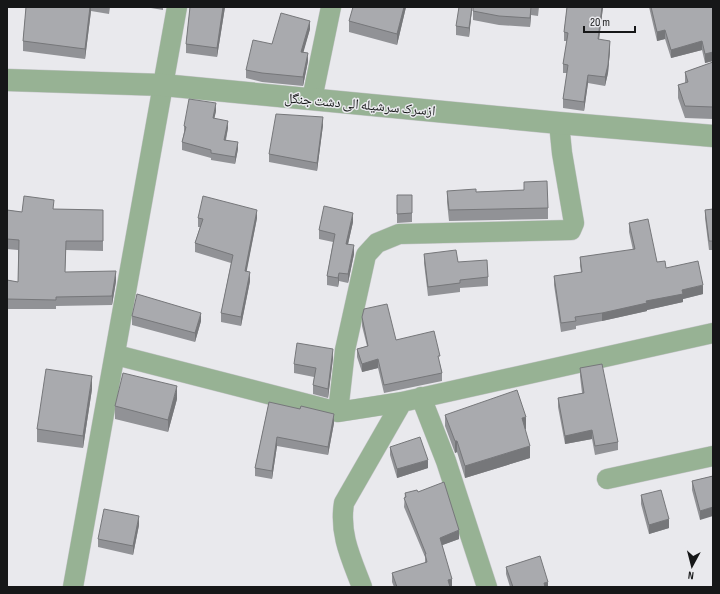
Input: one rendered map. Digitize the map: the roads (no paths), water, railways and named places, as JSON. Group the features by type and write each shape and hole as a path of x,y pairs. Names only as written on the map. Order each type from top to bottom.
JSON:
{"street":[{"path":"73,587 116,355 177,7"},
{"path":"312,100 330,7"},
{"name":"ازسرک سرشیله الی دشت جنگل","path":"7,80 164,85 559,123 713,136"},
{"path":"338,412 345,350 366,255 377,243 399,234 571,230 574,223 564,167 559,123"},
{"path":"116,355 338,412 412,400 713,332"},
{"path":"362,587 344,538 342,519 344,504 412,400"},
{"path":"412,400 446,461 487,587"},
{"path":"607,479 713,456"}]}
